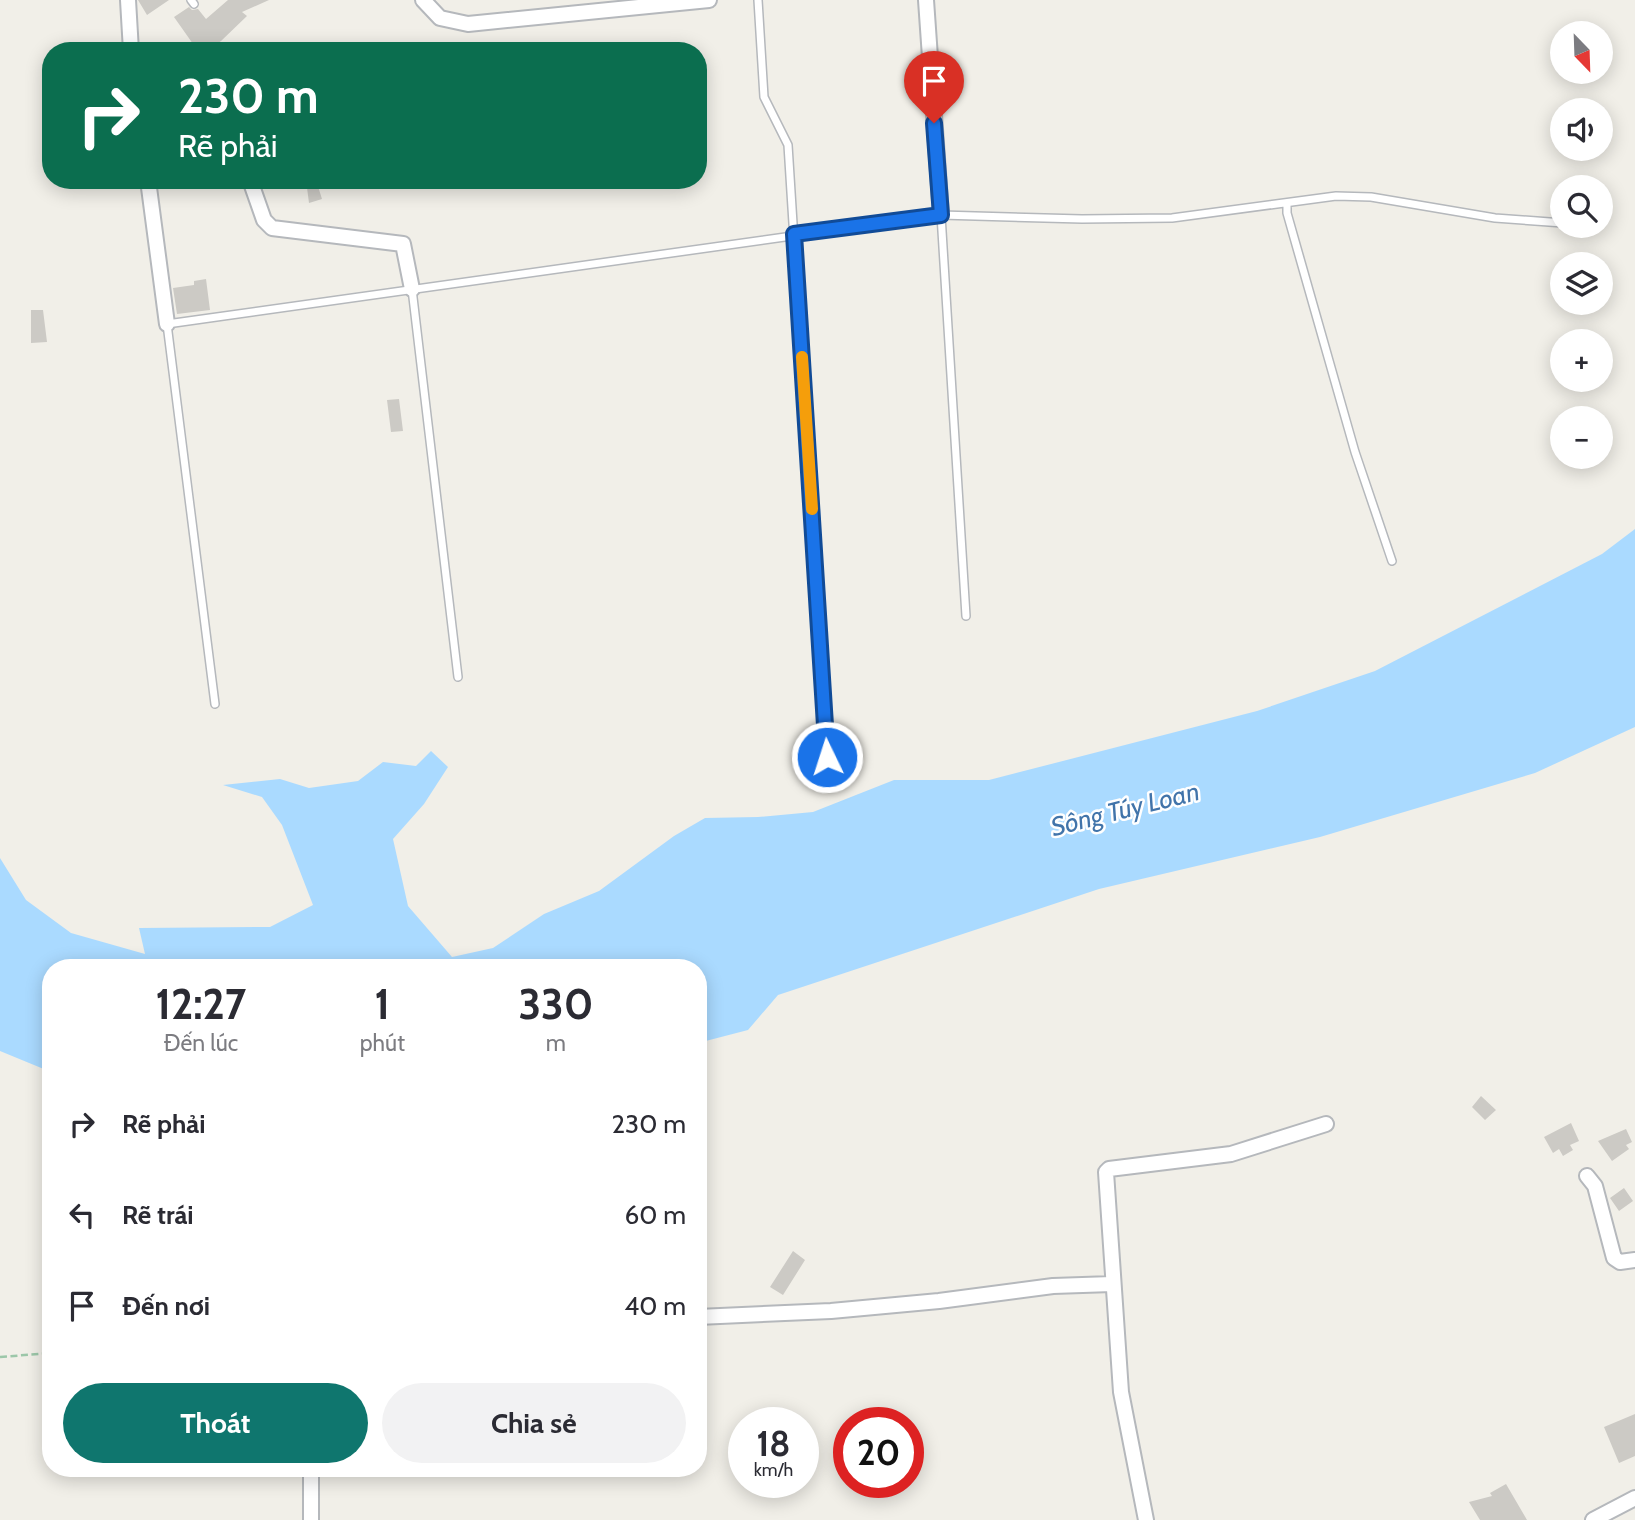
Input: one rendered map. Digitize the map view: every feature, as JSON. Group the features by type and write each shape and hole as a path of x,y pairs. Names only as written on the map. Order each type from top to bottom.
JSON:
{"street":[{"path":"128,0 130,42"},
{"path":"423,0 440,18 468,24 709,0"},
{"path":"926,0 941,215"},
{"path":"149,189 167,324"},
{"path":"253,189 264,220 272,228 403,244 412,289"},
{"path":"1146,1520 1121,1392 1105,1176 1109,1169 1231,1154 1326,1124"},
{"path":"1587,1176 1595,1186 1614,1258 1620,1262 1635,1260"},
{"path":"707,1317 831,1311 939,1301 1053,1286 1112,1284"},
{"path":"311,1477 311,1520"},
{"path":"1592,1520 1612,1515 1635,1498"}],"lane":[{"path":"758,0 764,97 788,145 827,757"},
{"path":"215,704 167,324 941,215 1082,219 1172,218 1336,196 1371,197 1495,218 1550,222"},
{"path":"1287,203 1287,213 1355,453 1392,561"},
{"path":"941,215 966,616"},
{"path":"412,289 458,677"}],"path":[{"path":"0,1357 42,1354"}],"water":[{"name":"Sông Túy Loan","path":"1635,529 1635,727 1535,773 1320,837 1099,889 778,995 748,1030 707,1041 707,959 42,959 42,1068 0,1051 0,858 26,900 71,933 145,954 139,928 270,927 313,905 282,825 262,797 223,785 280,779 309,788 358,781 383,762 416,766 431,751 448,767 424,804 393,839 408,906 452,957 493,948 544,914 599,891 674,836 705,818 813,812 894,780 989,780 1257,711 1375,671 1602,554"}],"building":[{"path":"138,0 169,0 147,15"},
{"path":"228,0 269,0 242,12 247,16 220,42 192,42 174,17 189,7 192,10 198,9 206,19"},
{"path":"307,189 319,189 322,199 309,203"},
{"path":"206,279 210,310 177,314 173,288 194,285 194,281"},
{"path":"31,310 43,310 47,342 31,343"},
{"path":"399,399 403,431 391,432 387,400"},
{"path":"1481,1096 1496,1110 1485,1120 1472,1107"},
{"path":"1571,1123 1579,1141 1570,1145 1573,1150 1563,1156 1559,1149 1553,1153 1544,1137"},
{"path":"1626,1129 1632,1142 1626,1145 1629,1149 1612,1161 1598,1141"},
{"path":"1624,1188 1633,1201 1619,1211 1610,1198"},
{"path":"793,1251 805,1260 783,1295 770,1287"},
{"path":"1635,1414 1635,1456 1619,1463 1604,1427"},
{"path":"1506,1484 1527,1520 1480,1520 1469,1502 1492,1496 1490,1493"}],"slow traffic":[{"path":"802,357 812,509"}],"route":[{"path":"827,757 794,234 941,215 934,123"}]}
